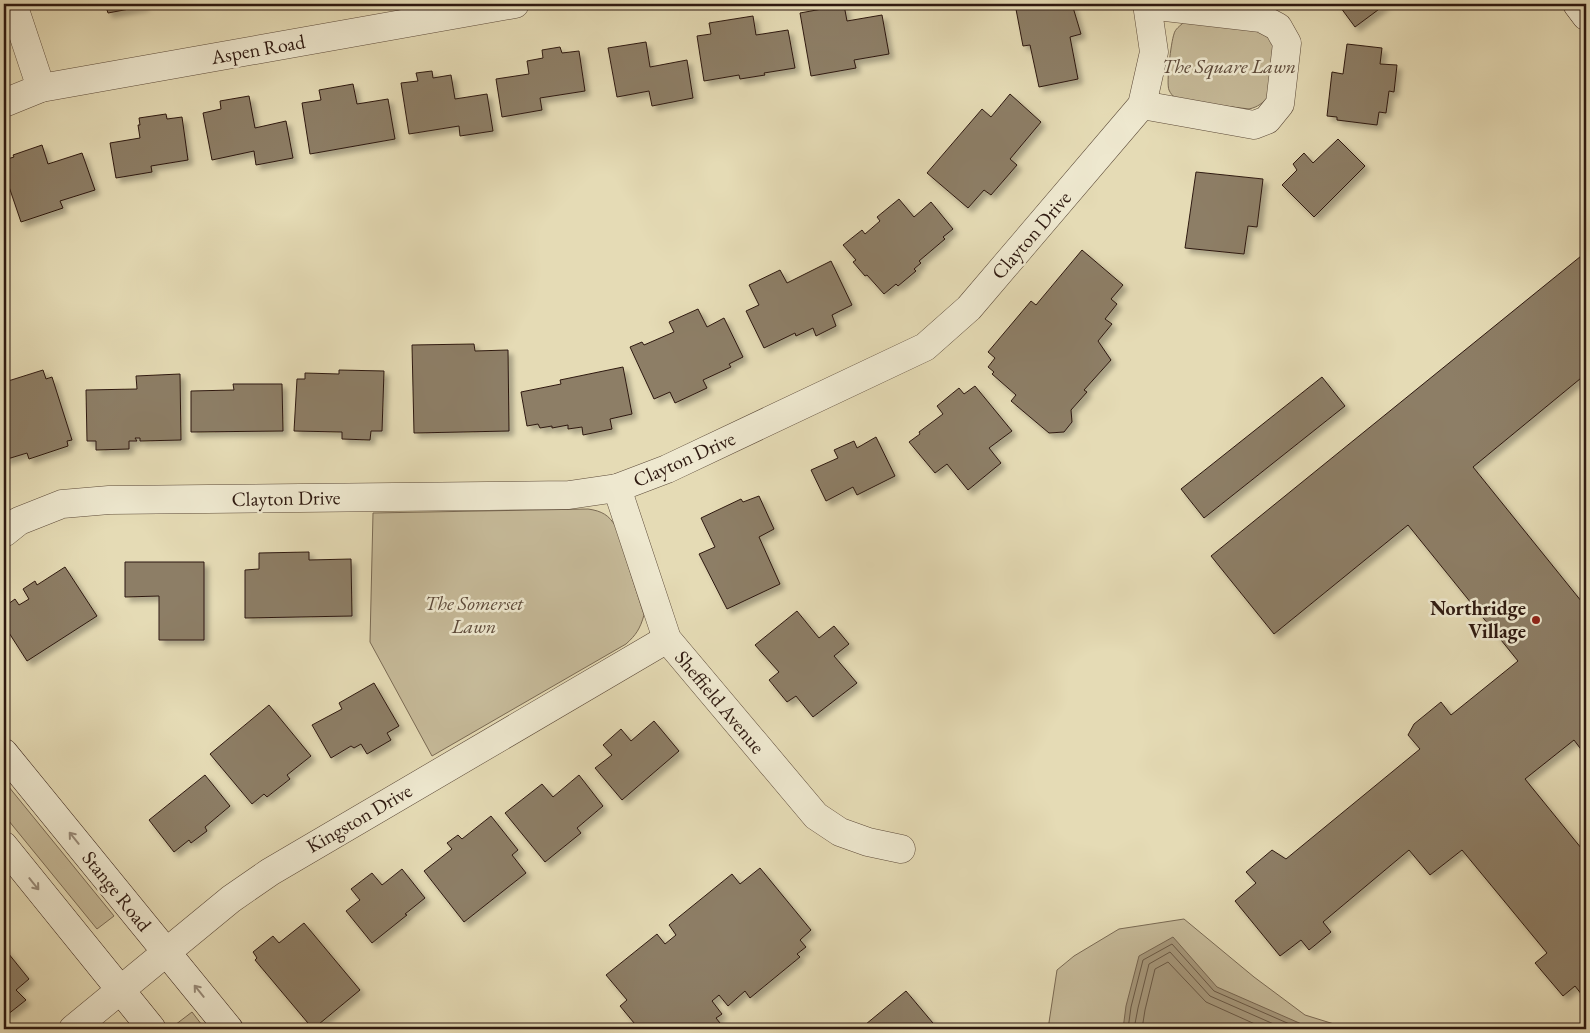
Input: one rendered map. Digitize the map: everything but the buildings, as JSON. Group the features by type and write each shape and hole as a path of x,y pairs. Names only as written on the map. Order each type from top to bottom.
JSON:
{"street":[{"path":"13,4 41,88"},
{"name":"Aspen Road","path":"4,104 41,88 515,4"},
{"path":"1142,105 1254,124 1267,120 1280,104 1287,43 1278,27 1260,18 1147,4"},
{"name":"Clayton Drive","path":"4,532 19,521 62,504 110,500 569,495 617,488 667,469 925,347 968,308 1142,105 1154,52 1147,4"},
{"path":"1576,4 1586,16"},
{"name":"Sheffield Avenue","path":"617,488 667,639 816,816 840,832 868,842 900,849"},
{"name":"Kingston Drive","path":"73,1029 231,899 270,872 667,639"},
{"name":"Stange Road","path":"4,753 229,1029"},
{"path":"4,846 152,1029"}],"green space":[{"name":"The Square Lawn","path":"1184,22 1263,29 1274,41 1269,96 1258,106 1249,109 1184,101 1173,96 1168,86 1170,53 1175,32"},
{"name":"The Somerset Lawn","path":"588,509 605,514 616,527 644,615 637,631 626,644 432,756 370,642 373,513"},
{"path":"4,781 114,916 97,929 4,815"},
{"path":"1184,919 1254,977 1305,1015 1350,1029 1048,1029 1057,970 1074,956 1119,929"},
{"path":"192,1012 205,1029 179,1029 175,1025"}],"water":[{"path":"1173,937 1217,987 1313,1029 1123,1029 1126,1006 1139,956"}],"place":[{"name":"Northridge Village","path":"1536,620"}]}
